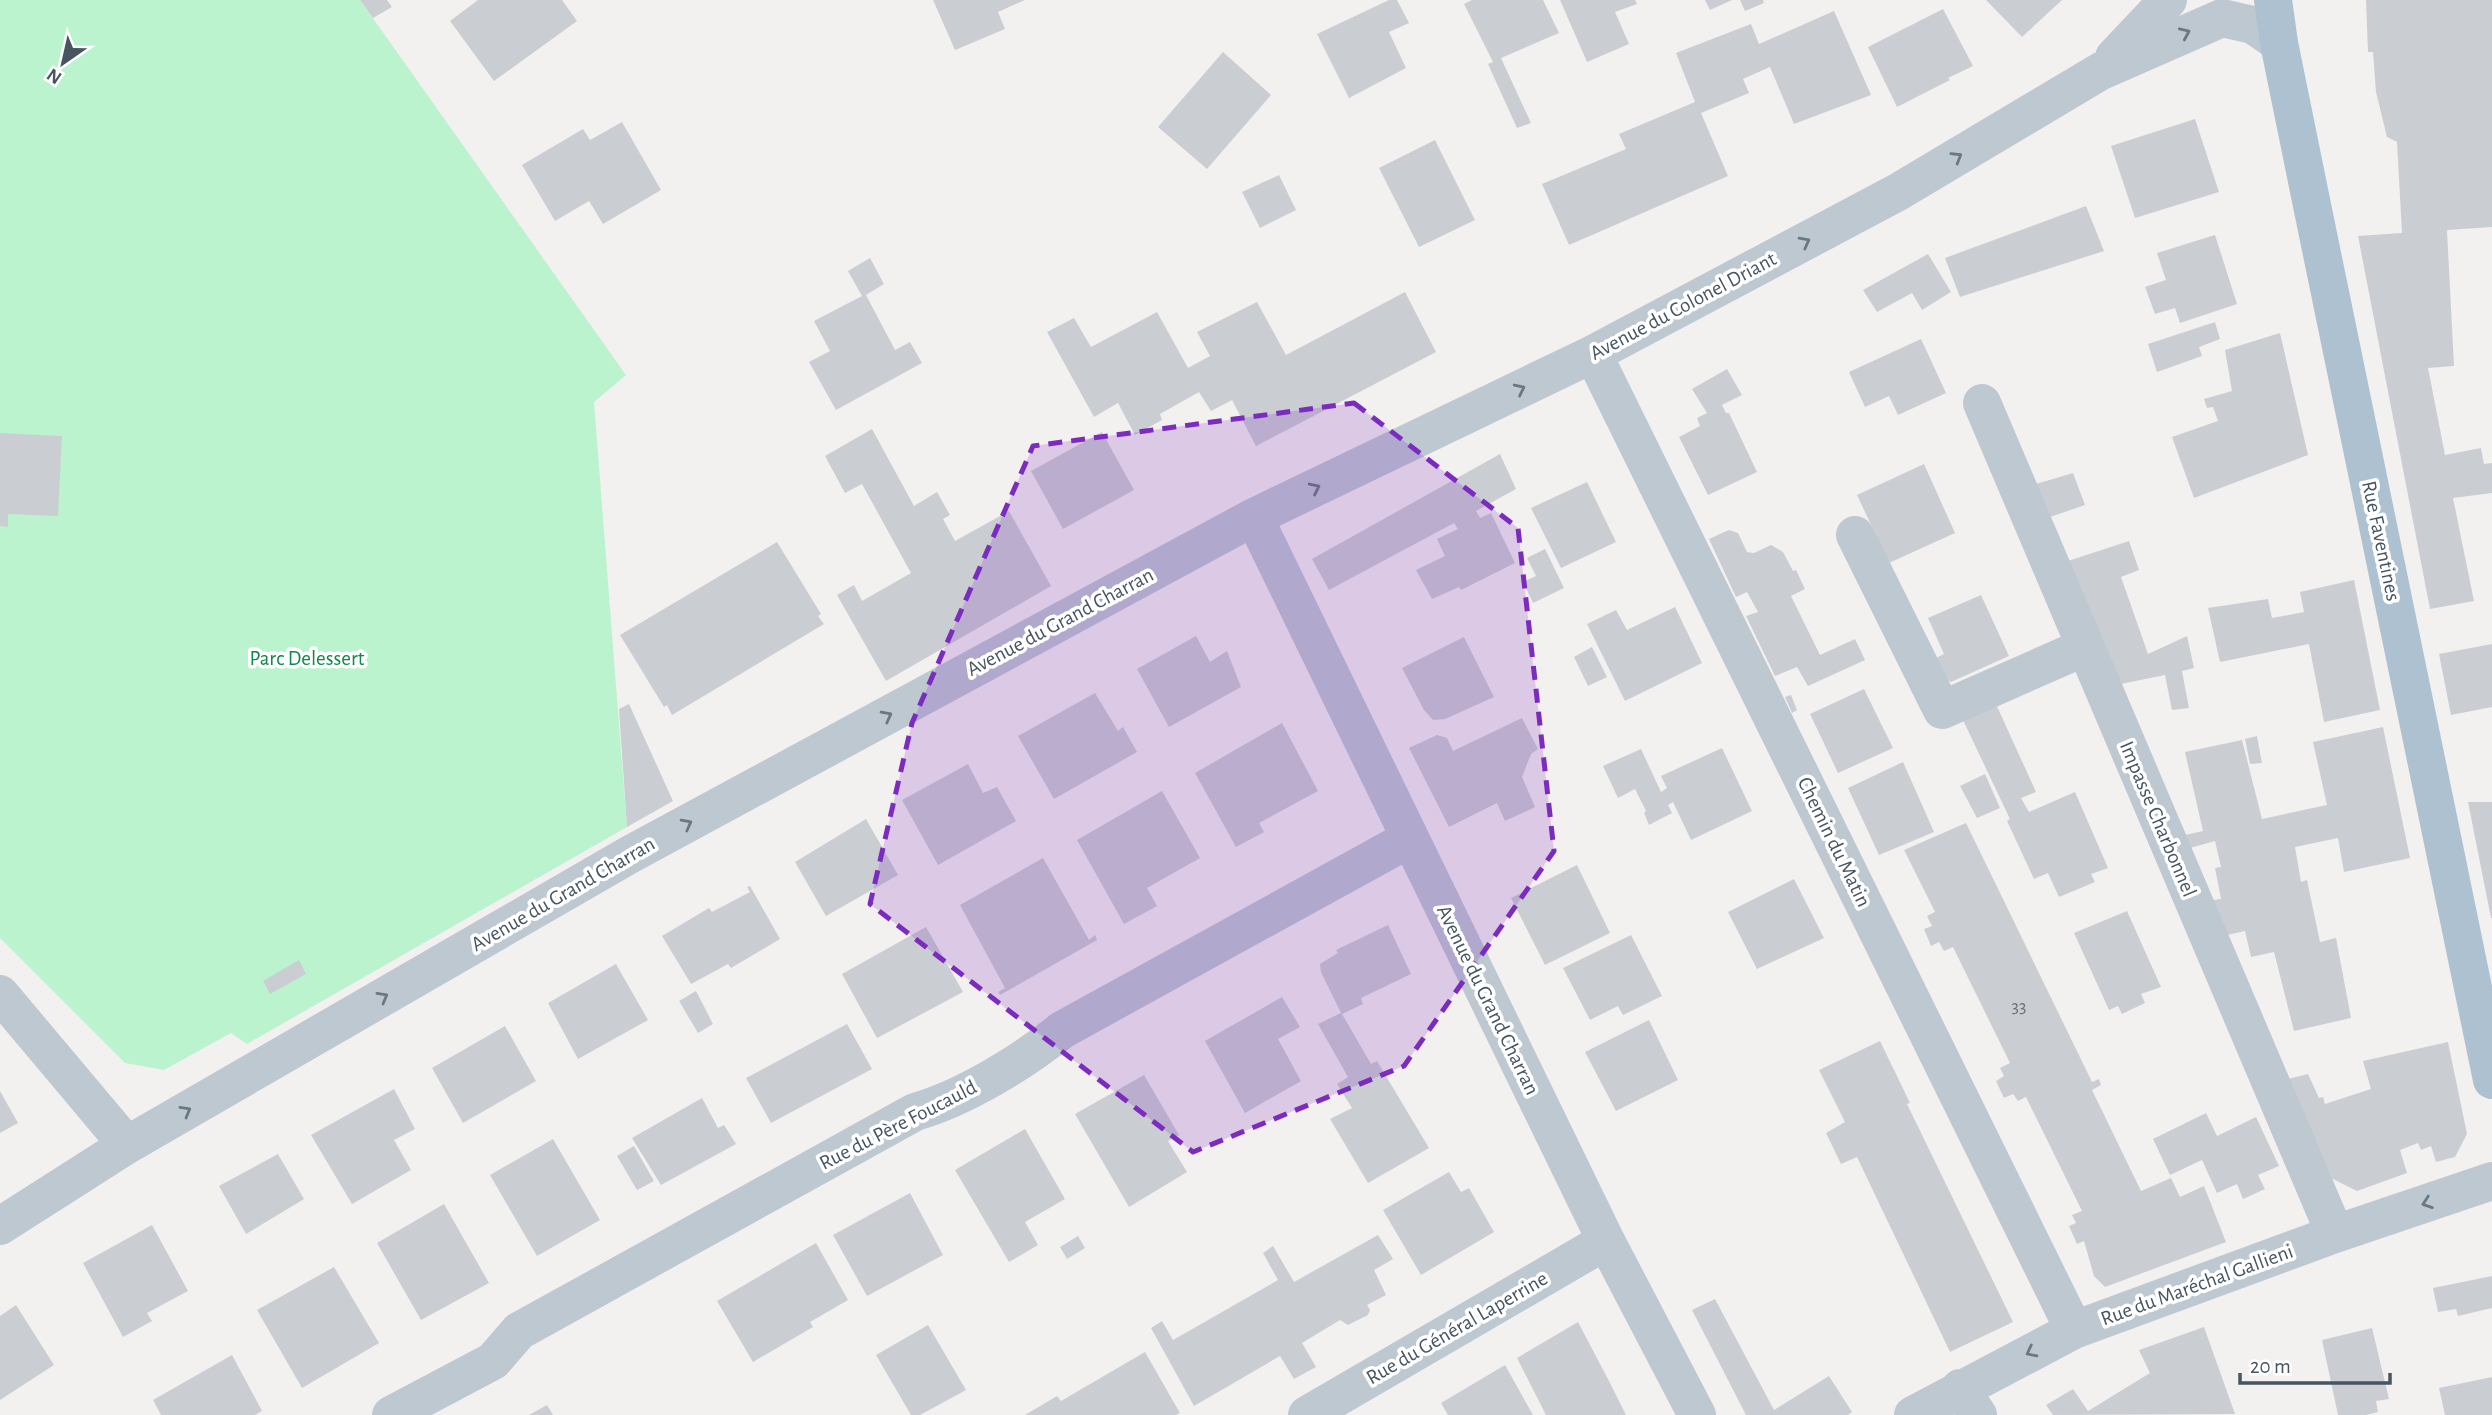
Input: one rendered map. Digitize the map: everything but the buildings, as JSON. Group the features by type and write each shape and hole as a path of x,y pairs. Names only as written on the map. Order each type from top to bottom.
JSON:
{"main road":[{"name":"Rue Faventines","path":"2273,0 2279,43 2492,1080"}],"street":[{"name":"Avenue du Colonel Driant","path":"2101,71 2168,0"},
{"name":"Avenue du Colonel Driant","path":"1254,517 1593,354 1898,192 2101,71 2222,18 2253,25 2279,43"},
{"name":"Chemin du Matin","path":"1593,354 2074,1330"},
{"name":"Impasse Charbonnel","path":"1982,403 2335,1234"},
{"name":"Avenue du Grand Charran","path":"0,1226 127,1145 629,855 1254,517 1606,1241 1697,1415"},
{"path":"1855,535 1942,710 2085,647"},
{"name":"Rue du Père Foucauld","path":"391,1415 493,1361 519,1331 915,1112 939,1105 1033,1054 1062,1030 1409,839"},
{"path":"0,994 127,1145"},
{"name":"Rue du Maréchal Gallieni","path":"1913,1415 1969,1402 2074,1330 2335,1234 2492,1181"},
{"name":"Rue du Général Laperrine","path":"1307,1415 1606,1241"}],"highlighted area":[{"path":"1354,403 1518,528 1554,851 1404,1066 1193,1152 870,904 912,723 1033,446"}],"green space":[{"name":"Parc Delessert","path":"0,0 360,0 626,375 594,402 627,827 247,1044 231,1033 164,1070 125,1063 0,938"}]}
